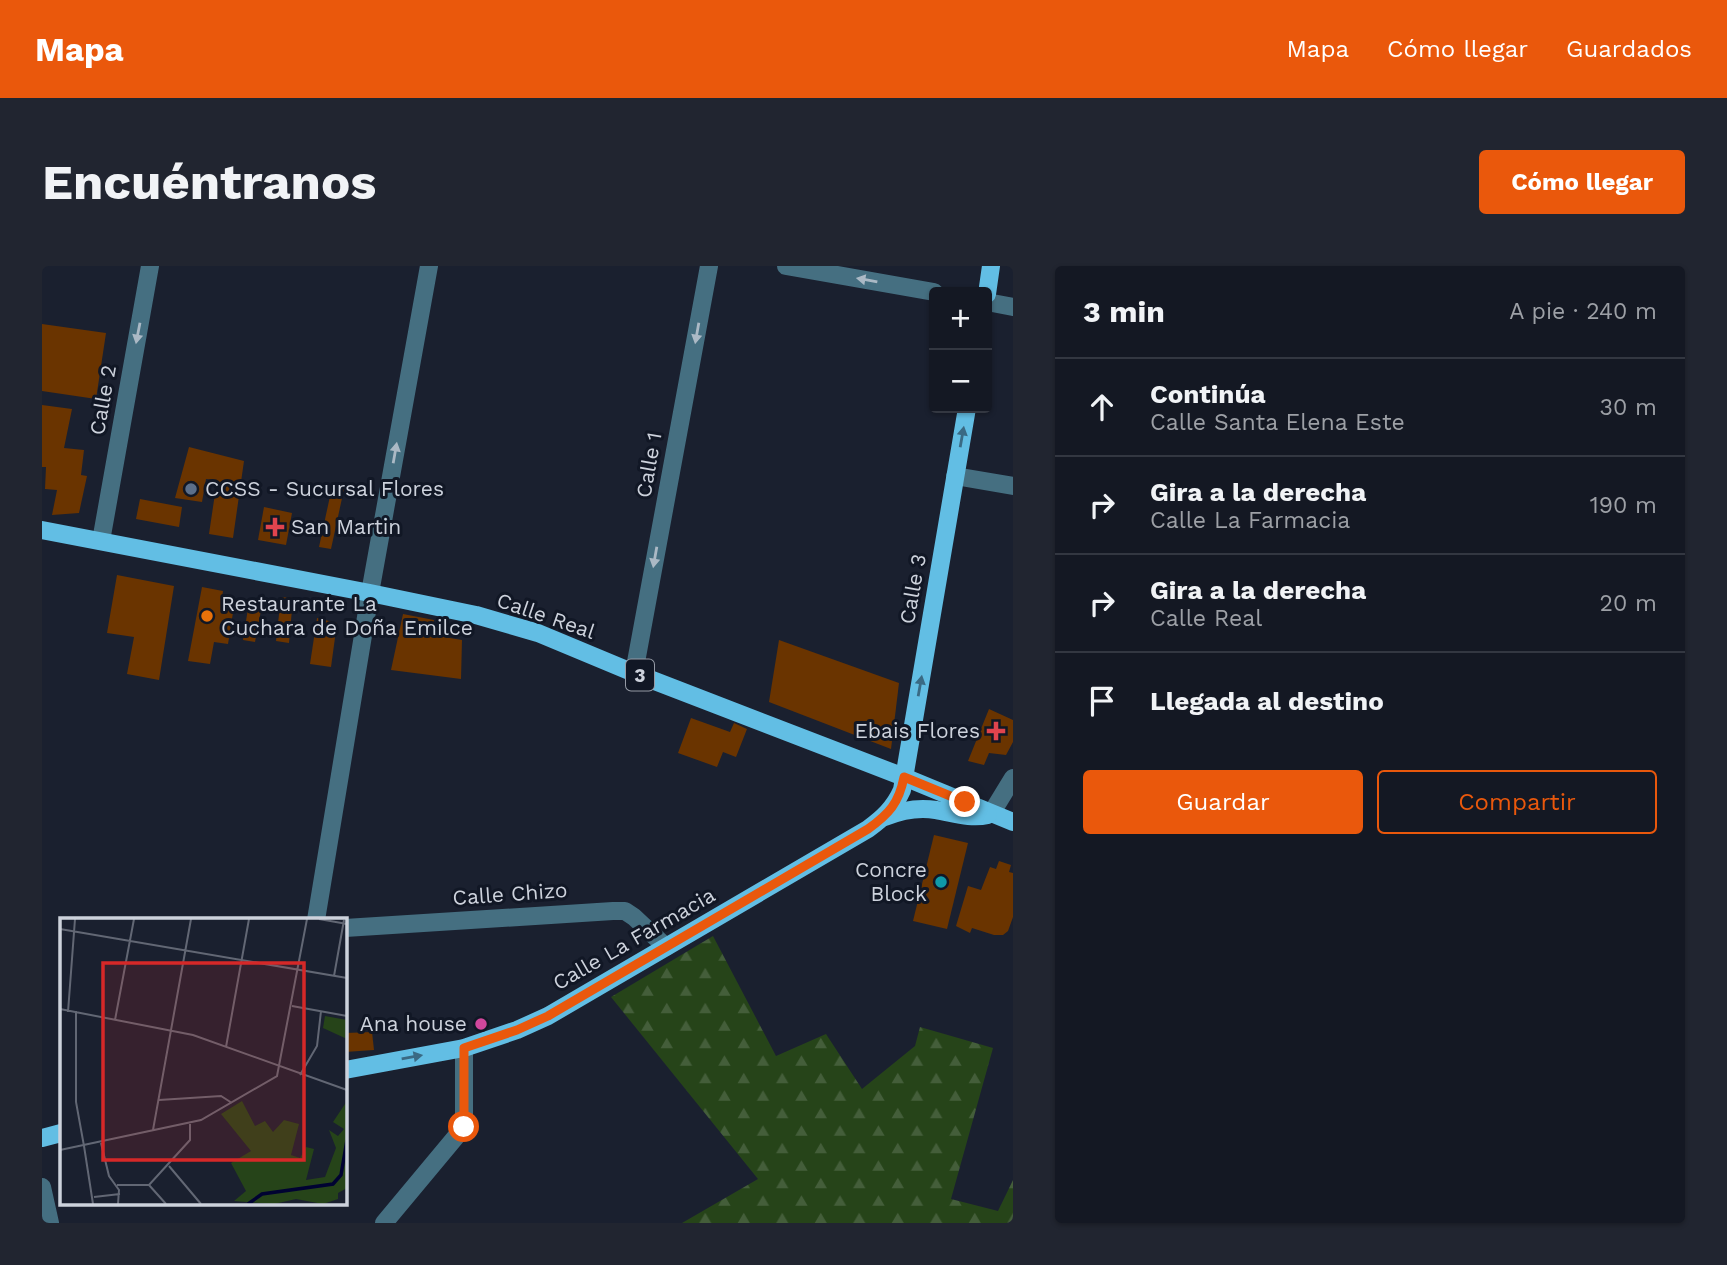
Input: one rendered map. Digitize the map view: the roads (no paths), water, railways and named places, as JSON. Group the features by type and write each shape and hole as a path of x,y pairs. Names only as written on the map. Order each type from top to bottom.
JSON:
{"main road":[{"path":"988,287 992,266"},
{"name":"Calle 3","path":"904,777 966,413"},
{"name":"Calle Real","path":"42,530 476,615 538,634 1013,822"},
{"name":"Calle La Farmacia","path":"346,1069 464,1048 548,1016 868,829 885,817 897,801 904,777"},
{"path":"885,817 913,809 933,809 976,817 991,814"},
{"path":"42,1138 60,1133"}],"street":[{"name":"Calle 2","path":"101,541 150,266"},
{"path":"316,918 370,593 429,266"},
{"name":"Calle 1","path":"634,673 709,266"},
{"path":"786,266 929,291"},
{"path":"992,303 1013,307"},
{"path":"955,476 1013,486"},
{"path":"991,814 1013,778"},
{"name":"Calle Chizo","path":"346,928 625,911 666,947"},
{"path":"384,1223 464,1127 464,1048"},
{"path":"42,1187 50,1223"}],"place":[{"name":"CCSS - Sucursal Flores","path":"191,489"},
{"name":"San Martin","path":"275,527"},
{"name":"Restaurante La Cuchara de Doña Emilce","path":"207,616"},
{"name":"Ebais Flores","path":"996,731"},
{"name":"Concre Block","path":"941,882"},
{"name":"Ana house","path":"481,1024"}]}
